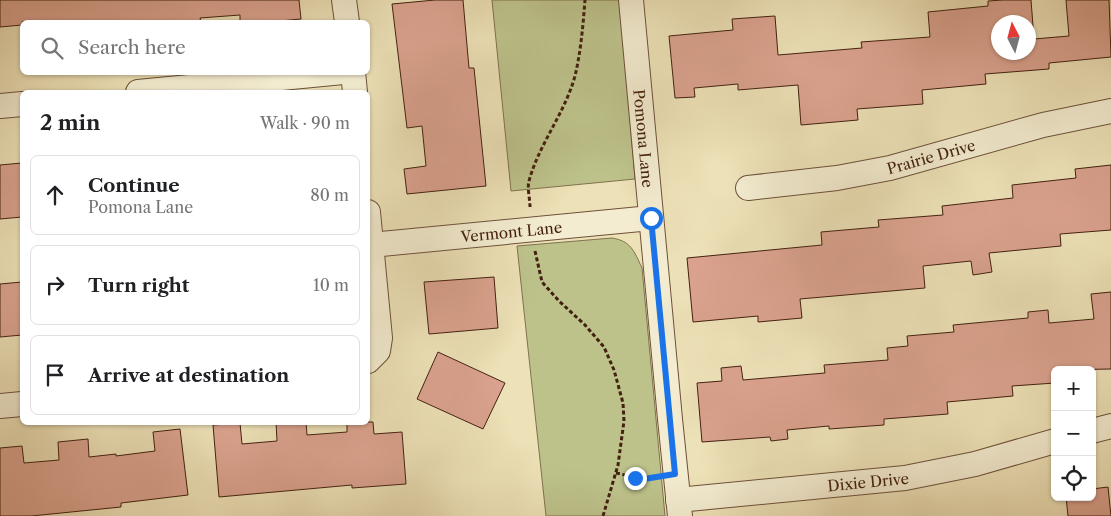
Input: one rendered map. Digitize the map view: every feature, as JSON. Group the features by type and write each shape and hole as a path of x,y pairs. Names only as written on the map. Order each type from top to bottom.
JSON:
{"street":[{"path":"344,0 347,20"},
{"name":"Pomona Lane","path":"631,0 679,508"},
{"path":"158,90 312,75"},
{"path":"352,75 355,90"},
{"path":"0,106 20,104"},
{"name":"Prairie Drive","path":"748,188 837,178 890,168 949,153 1034,127 1111,111"},
{"name":"Vermont Lane","path":"371,245 651,218"},
{"path":"370,234 371,290 380,338 378,351 370,359"},
{"path":"0,406 20,404"},
{"path":"1096,429 1111,426"},
{"name":"Dixie Drive","path":"679,508 905,478 975,464 1051,442"}],"path":[{"path":"585,0 575,76 559,118 539,156 528,183 532,230 542,282 604,347 614,370 623,403 624,421 616,473 603,516"},
{"path":"616,473 644,479 675,474"}],"green space":[{"path":"492,0 620,0 635,179 511,191"},
{"path":"612,238 628,244 642,268 665,516 546,516 517,246"}],"building":[{"path":"0,0 299,0 301,19 240,20 240,15 200,18 200,20 20,20 20,25 0,27"},
{"path":"435,0 463,0 469,68 474,68 486,186 407,194 404,169 426,166 422,126 407,128 392,4"},
{"path":"1031,0 1032,15 991,15 991,60 1036,60 1036,39 1069,36 1066,0 1109,0 1111,57 1049,63 1049,69 985,74 986,84 922,90 923,104 857,109 858,120 801,125 798,85 738,90 738,84 694,88 695,97 675,98 669,36 733,30 732,19 775,16 778,55 862,48 861,42 930,37 928,12 988,6 988,1"},
{"path":"20,163 20,217 0,219 0,165"},
{"path":"1111,165 1111,230 1060,234 1061,246 989,253 992,272 973,275 971,261 923,266 925,288 800,299 802,318 758,322 758,316 693,322 687,258 822,245 821,232 879,227 878,220 943,215 942,206 1013,198 1012,185 1076,178 1075,169"},
{"path":"494,277 498,328 429,334 424,282"},
{"path":"20,282 20,335 0,337 0,284"},
{"path":"1111,292 1111,369 1096,369 1096,366 1051,366 1051,383 1012,386 1013,396 947,402 948,414 884,419 884,425 829,429 829,426 787,430 788,439 771,441 770,437 702,442 697,383 722,381 721,368 741,366 743,380 825,373 824,365 888,360 887,348 908,346 907,336 954,332 953,325 1028,318 1028,312 1048,310 1049,323 1094,319 1091,294"},
{"path":"438,352 505,383 483,429 417,399"},
{"path":"370,422 373,422 374,434 402,432 406,484 352,488 352,485 219,497 213,425 240,425 242,444 277,441 276,425 306,425 307,435 347,432 347,425 370,425"},
{"path":"180,429 188,495 121,503 121,507 31,516 0,516 0,448 22,446 24,463 59,460 58,442 88,439 89,457 116,454 116,456 155,451 153,432"},
{"path":"1108,487 1111,516 1068,516 1066,501 1096,501 1096,488"}],"route":[{"path":"635,478 644,479 675,474 651,218"}]}
